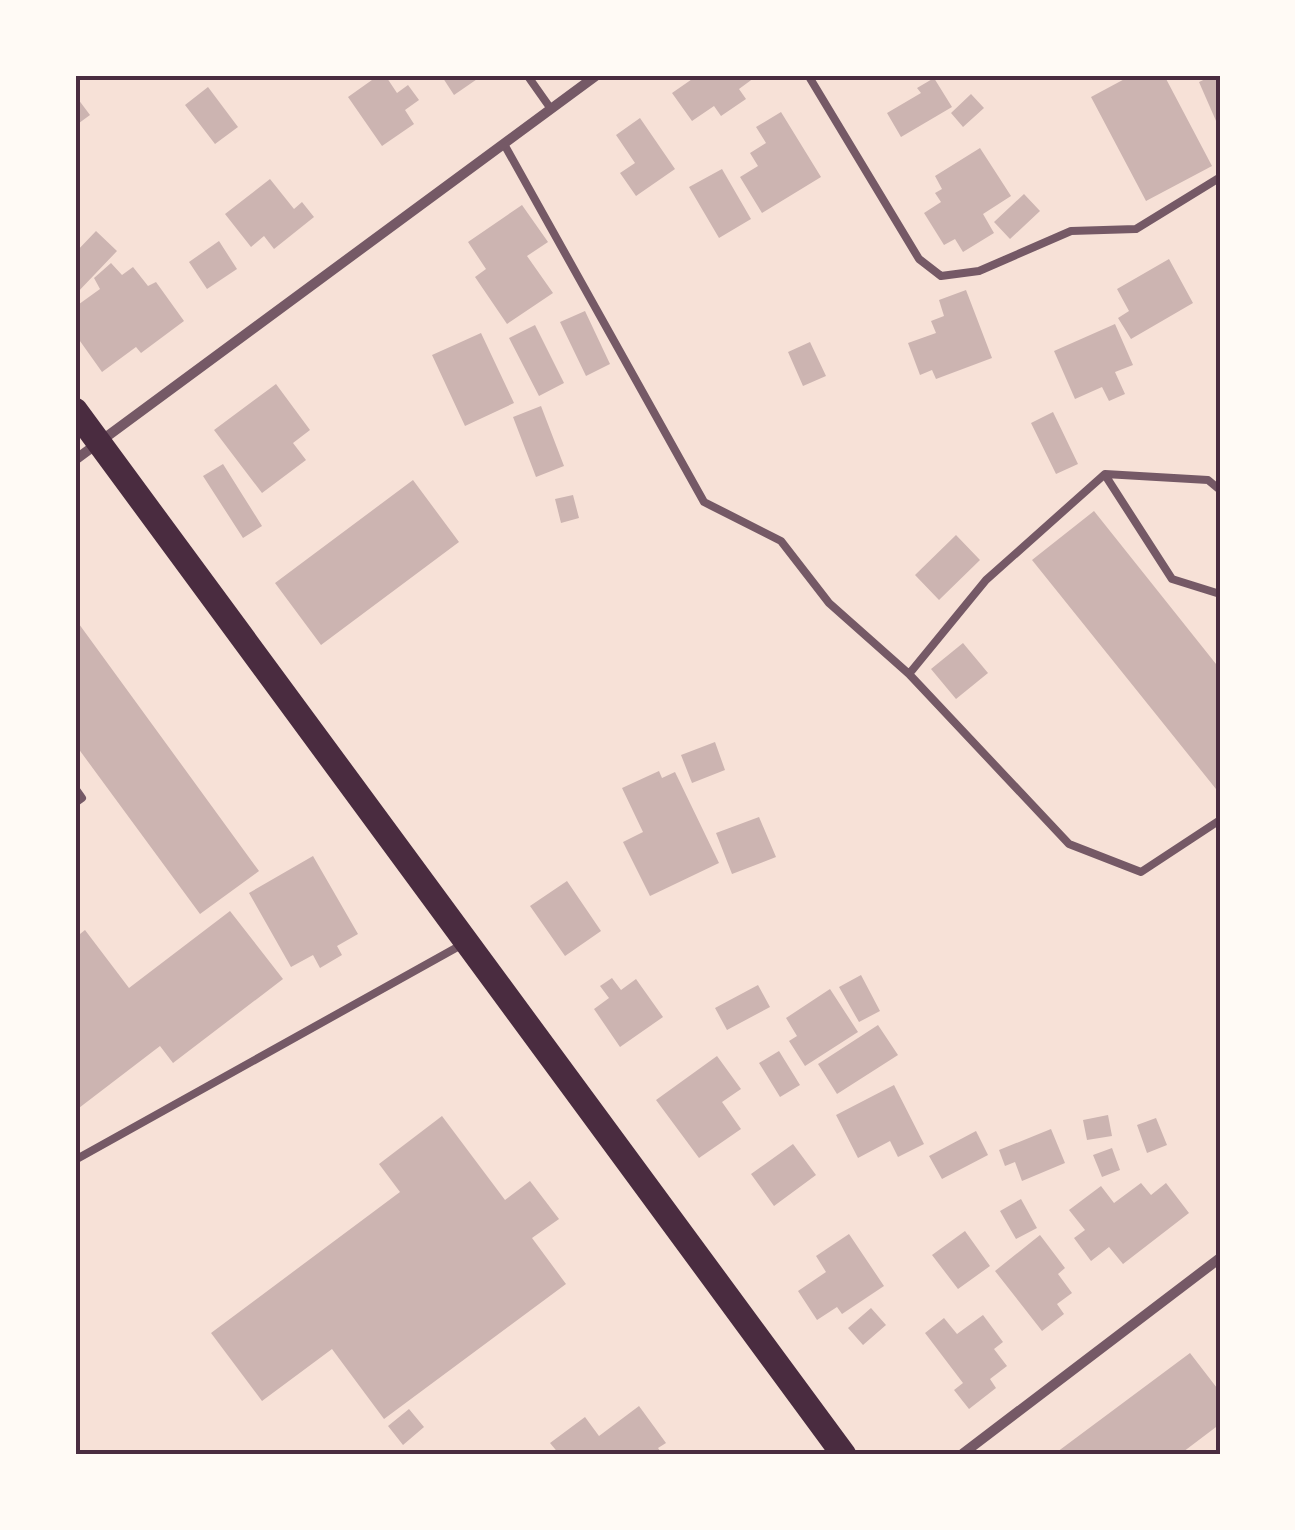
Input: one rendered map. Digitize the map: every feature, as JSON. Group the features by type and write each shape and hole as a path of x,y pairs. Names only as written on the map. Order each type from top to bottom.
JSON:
{"main road":[{"path":"75,410 844,1455"}],"street":[{"path":"75,460 596,75"},
{"path":"961,1455 1220,1258"}],"lane":[{"path":"527,75 551,108"},
{"path":"808,75 919,260 941,276 979,271 1070,231 1136,229 1219,178"},
{"path":"504,144 704,502 781,541 829,602 909,674 1069,844 1141,872 1220,820"},
{"path":"909,674 986,580 1104,474 1208,480 1220,490"},
{"path":"1104,474 1172,578 1220,594"},
{"path":"75,788 82,798 75,803"},
{"path":"75,1160 467,942"}],"building":[{"path":"379,75 385,75 397,93 408,85 419,100 405,110 414,124 382,146 348,97"},
{"path":"441,75 483,75 454,95"},
{"path":"698,75 758,75 739,89 746,99 721,116 714,106 692,121 672,93"},
{"path":"1132,75 1164,75 1212,166 1146,201 1091,97"},
{"path":"1220,75 1220,130 1199,82"},
{"path":"934,78 952,107 901,137 887,113 921,93 917,88"},
{"path":"208,87 238,127 215,144 185,105"},
{"path":"971,94 984,108 963,127 951,113"},
{"path":"75,95 90,115 75,126"},
{"path":"781,112 821,177 762,213 740,177 758,166 750,153 766,143 756,127"},
{"path":"640,118 675,169 636,196 620,173 635,163 616,135"},
{"path":"980,148 1011,196 983,214 994,233 963,252 955,239 944,245 924,213 941,202 935,193 942,189 935,176"},
{"path":"722,169 751,219 719,238 689,187"},
{"path":"270,179 294,209 302,202 314,217 274,249 264,236 251,247 225,214"},
{"path":"1024,194 1040,211 1010,239 994,222"},
{"path":"522,205 548,242 527,256 553,293 507,324 475,277 486,269 468,242"},
{"path":"96,231 117,251 75,295 75,253"},
{"path":"219,241 237,269 207,289 189,262"},
{"path":"1169,259 1193,303 1131,339 1118,318 1129,311 1117,289"},
{"path":"111,263 122,275 133,267 148,286 156,282 184,321 141,353 136,347 102,372 75,334 75,307 100,289 94,278"},
{"path":"966,290 992,358 936,379 932,370 920,375 908,343 936,333 931,321 944,316 939,300"},
{"path":"585,311 610,364 586,376 560,322"},
{"path":"1115,324 1133,365 1115,372 1125,394 1109,401 1102,387 1075,399 1054,351"},
{"path":"535,325 564,383 539,396 509,338"},
{"path":"481,333 514,403 465,426 432,355"},
{"path":"810,342 826,376 803,386 788,352"},
{"path":"276,384 310,430 293,443 306,460 262,493 214,430"},
{"path":"541,406 564,466 536,477 513,417"},
{"path":"1053,412 1078,464 1056,474 1031,423"},
{"path":"223,464 262,526 243,538 203,476"},
{"path":"413,480 459,542 321,645 275,583"},
{"path":"573,495 579,518 561,523 555,499"},
{"path":"1094,511 1220,669 1220,794 1032,560"},
{"path":"956,535 980,560 939,600 915,575"},
{"path":"79,624 259,871 200,914 75,744 75,627"},
{"path":"963,643 988,673 956,699 931,669"},
{"path":"715,742 725,770 692,783 681,755"},
{"path":"659,771 662,778 675,772 719,863 650,896 623,842 643,832 622,788"},
{"path":"759,817 776,857 732,874 716,833"},
{"path":"313,856 358,934 337,946 342,955 320,968 313,955 291,967 249,893"},
{"path":"567,881 601,931 565,956 530,906"},
{"path":"230,911 283,979 173,1063 160,1046 75,1111 75,938 85,930 129,988"},
{"path":"861,975 880,1011 859,1022 839,987"},
{"path":"612,978 621,990 636,979 663,1017 620,1047 594,1009 609,998 600,986"},
{"path":"758,985 770,1007 727,1030 715,1008"},
{"path":"830,989 858,1032 805,1066 789,1041 797,1036 786,1018"},
{"path":"878,1025 898,1055 837,1094 818,1064"},
{"path":"779,1051 800,1085 780,1097 759,1063"},
{"path":"717,1056 741,1089 722,1102 741,1129 699,1158 656,1100"},
{"path":"894,1085 924,1144 898,1157 890,1141 858,1158 836,1115"},
{"path":"1108,1115 1112,1136 1087,1140 1083,1120"},
{"path":"442,1116 505,1200 530,1181 559,1219 532,1238 566,1284 384,1419 332,1349 262,1401 211,1333 400,1192 379,1164"},
{"path":"1156,1118 1167,1145 1147,1153 1137,1125"},
{"path":"1051,1129 1065,1163 1022,1181 1015,1162 1005,1166 999,1150"},
{"path":"976,1131 988,1155 942,1179 929,1156"},
{"path":"793,1144 816,1175 774,1206 751,1174"},
{"path":"1112,1148 1120,1170 1102,1177 1093,1155"},
{"path":"1141,1183 1151,1195 1166,1183 1189,1213 1123,1264 1109,1247 1091,1261 1074,1238 1085,1230 1069,1210 1101,1186 1114,1203"},
{"path":"1021,1199 1037,1228 1016,1239 1000,1211"},
{"path":"965,1231 990,1266 958,1289 932,1255"},
{"path":"849,1234 884,1286 842,1314 837,1307 817,1320 798,1291 826,1272 816,1256"},
{"path":"1040,1235 1065,1268 1058,1274 1072,1293 1057,1304 1064,1314 1042,1331 995,1271"},
{"path":"871,1308 886,1325 863,1345 848,1328"},
{"path":"983,1315 1003,1342 994,1349 1007,1366 990,1379 996,1388 969,1409 954,1390 963,1383 925,1333 944,1318 957,1334"},
{"path":"1190,1353 1217,1388 1220,1385 1220,1424 1179,1455 1053,1455"},
{"path":"639,1406 666,1443 658,1448 663,1455 560,1455 550,1443 585,1417 599,1436"},
{"path":"409,1409 424,1427 403,1445 388,1426"}]}
